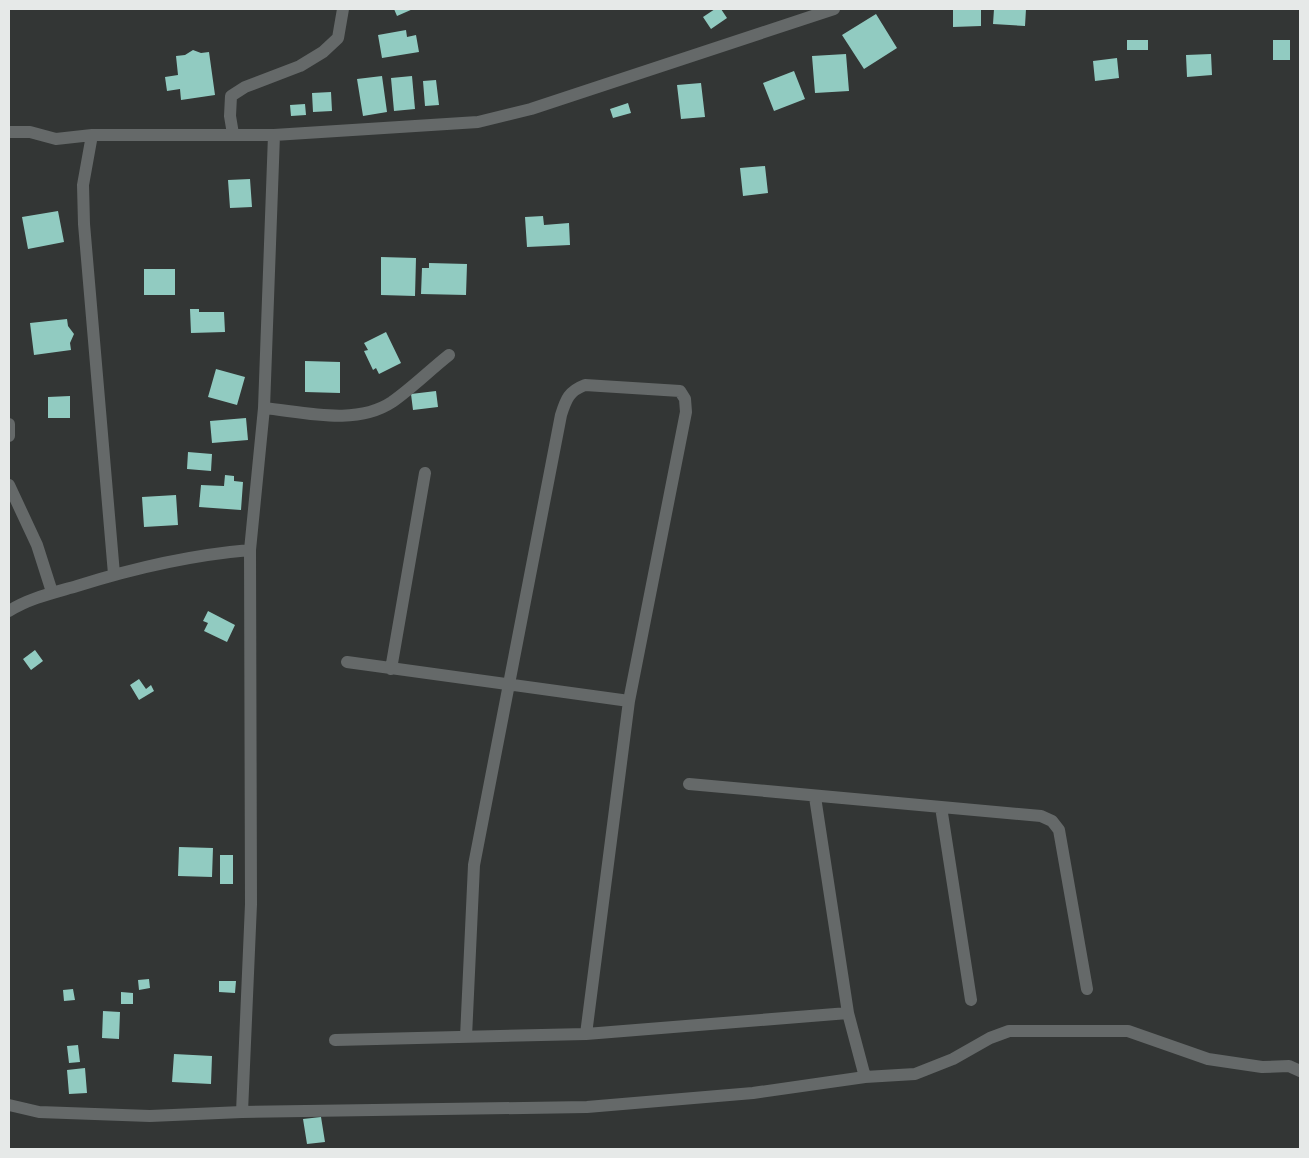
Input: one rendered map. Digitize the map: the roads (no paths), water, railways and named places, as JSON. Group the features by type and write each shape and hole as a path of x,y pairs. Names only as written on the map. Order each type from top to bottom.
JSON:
{"street":[{"path":"233,134 230,116 231,96 245,87 294,69 323,52 338,38 343,9"},
{"path":"9,132 30,132 56,140 92,135 274,135 478,122 503,117 834,9"},
{"path":"92,135 83,185 84,224 114,574"},
{"path":"242,1112 251,904 250,550 264,408 274,135"},
{"path":"264,408 343,416 376,410 392,402 449,355"},
{"path":"466,1037 474,865 559,425 567,395 574,389 585,385 680,391 685,399 686,412 629,701 586,1034"},
{"path":"9,424 9,436"},
{"path":"391,669 426,473"},
{"path":"9,486 36,545 52,592"},
{"path":"9,611 52,592 114,574 201,555 250,550"},
{"path":"348,662 508,686 629,701"},
{"path":"689,784 815,797 1041,816 1052,821 1059,830 1087,989"},
{"path":"815,797 848,1013 865,1076"},
{"path":"941,807 971,1000"},
{"path":"335,1040 586,1034 848,1013"},
{"path":"9,1105 39,1112 150,1116 242,1112 587,1107 753,1093 865,1076 915,1074 953,1059 990,1038 1009,1031 1028,1030 1128,1031 1208,1059 1262,1067 1289,1066 1300,1071"}]}
